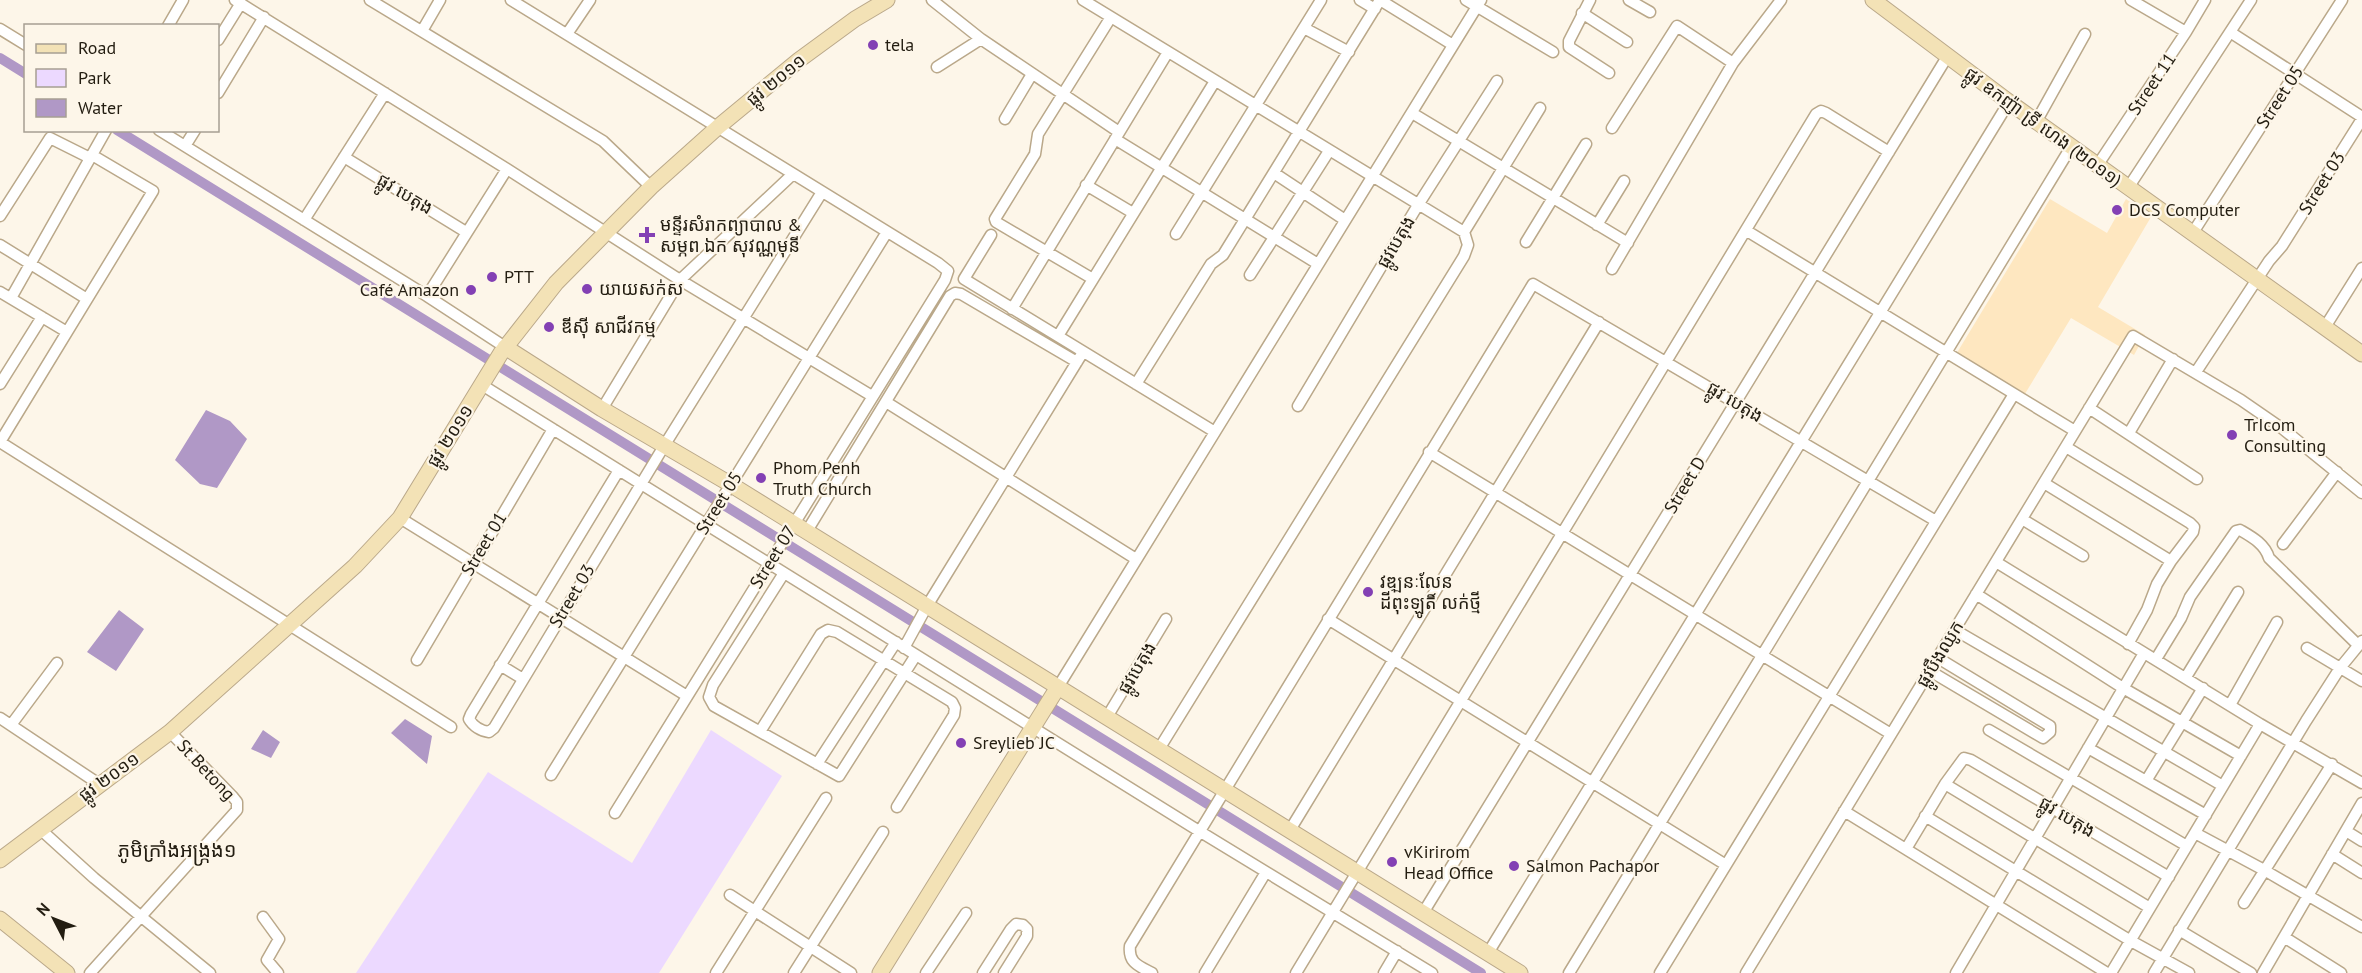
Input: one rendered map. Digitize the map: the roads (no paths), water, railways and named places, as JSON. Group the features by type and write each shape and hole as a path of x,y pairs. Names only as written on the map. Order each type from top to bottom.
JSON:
{"main road":[{"name":"ផ្លូវ ២០១១","path":"0,860 170,732 356,566 400,518 503,350 556,283 605,231 718,127 799,60 855,19 887,0"},
{"name":"ផ្លូវ ឧកញ៉ា ទ្រី ហេង (២០១១)","path":"1873,0 2008,102 2362,354"},
{"path":"503,350 797,528 1055,691 1107,717 1222,792 1290,830 1356,875 1520,973"},
{"path":"880,973 1055,691"},
{"path":"0,920 67,973"}],"street":[{"path":"169,24 183,0"},
{"path":"370,0 603,141 651,187"},
{"path":"422,31 440,0"},
{"path":"512,0 887,232"},
{"path":"567,34 590,0"},
{"path":"932,0 981,39 1161,168 1318,264"},
{"path":"1083,0 1464,232 1468,245 1464,256 1159,749"},
{"path":"1176,234 1321,0"},
{"path":"1360,0 1375,9"},
{"path":"1136,384 1211,264 1223,255 1380,0 1453,45"},
{"path":"1466,0 1479,3 1553,52"},
{"path":"1590,0 1569,41 1569,47 1609,73"},
{"path":"1629,0 1650,12"},
{"path":"1612,269 1733,63 1780,0"},
{"path":"2131,0 2186,32"},
{"name":"Street 11","path":"2097,166 2205,0"},
{"path":"2128,188 2251,0"},
{"name":"Street 05","path":"2192,234 2342,0"},
{"path":"219,38 238,2 507,169 680,280 872,396"},
{"path":"1055,691 1479,3"},
{"path":"1582,14 1627,42"},
{"path":"1093,279 996,222 995,219 1035,154 1038,134 1111,16"},
{"path":"219,91 264,17"},
{"path":"1612,128 1677,26 1733,63"},
{"path":"1304,28 1349,52"},
{"path":"0,29 24,44"},
{"path":"2230,32 2362,118"},
{"path":"2036,122 2085,34"},
{"path":"936,67 981,39"},
{"path":"1012,309 1167,52"},
{"name":"Street D","path":"1423,913 1947,57"},
{"path":"1005,119 1032,74"},
{"path":"1058,336 1215,81"},
{"name":"ផ្លូវបេតុង","path":"1298,406 1418,205 1497,81"},
{"path":"304,220 385,93"},
{"path":"1488,953 2008,102"},
{"path":"1464,232 1540,108"},
{"path":"1296,973 1668,362 1816,114 1821,111 1889,152"},
{"path":"1412,113 1628,243"},
{"name":"Street 03","path":"2196,372 2259,280 2274,264 2282,251 2282,246 2362,118"},
{"path":"162,132 427,296 503,350"},
{"path":"185,146 194,132"},
{"path":"11,298 103,135"},
{"path":"0,216 47,140 52,138 91,156 153,191 0,442 451,726"},
{"path":"1526,242 1586,144"},
{"path":"1569,973 2071,147"},
{"path":"1250,275 1329,151"},
{"name":"ផ្លូវ បេតុង","path":"344,157 466,232"},
{"path":"427,296 507,169"},
{"path":"1274,173 1345,220"},
{"path":"602,409 680,280 793,174"},
{"path":"1597,225 1624,181"},
{"path":"1086,185 1133,213"},
{"name":"Street 03","path":"619,470 471,714 469,719 472,724 484,732 489,732 494,728 641,482 822,192"},
{"path":"1747,231 2075,431"},
{"name":"Street 05","path":"551,775 887,232"},
{"name":"Street 07","path":"615,813 771,560 797,528 872,396 945,280 948,271 939,263 887,232"},
{"path":"991,235 963,279 1215,432"},
{"path":"0,245 87,299"},
{"path":"2325,327 2362,268"},
{"name":"ផ្លូវ បេតុង","path":"1429,453 1533,284 1936,521"},
{"path":"0,292 67,332"},
{"path":"797,528 886,402 950,296 955,293 961,294 1077,362"},
{"path":"0,384 42,317"},
{"path":"1290,830 1599,322"},
{"name":"ផ្លូវបឹងឈូក","path":"1750,972 1844,811 2133,336 2173,359"},
{"path":"817,764 884,660 903,644 925,610 1083,352"},
{"path":"2129,433 2173,359 2283,429 2362,493"},
{"path":"484,382 553,429 771,560 784,573 1201,828 1266,872 1334,910 1432,973"},
{"path":"1660,973 2014,393"},
{"path":"886,402 1136,559"},
{"path":"2089,408 2197,479"},
{"name":"Street 01","path":"417,660 472,563 553,429"},
{"path":"2066,447 2194,527 2193,532 2171,561 2128,644"},
{"path":"1152,973 1131,961 1130,946 1429,453 1891,734"},
{"path":"2283,544 2337,472"},
{"path":"2044,483 2171,561"},
{"path":"400,518 687,696"},
{"path":"2022,519 2084,556"},
{"path":"2154,973 2293,742 2340,668 2360,643 2269,558 2267,551 2259,543 2240,530 2236,531 2200,581 2156,659"},
{"path":"1996,562 2260,724 2362,783"},
{"path":"784,573 713,685 709,698 714,706 761,730 836,775 841,773 916,655"},
{"path":"2186,677 2238,592"},
{"path":"1976,594 2123,688 2241,756"},
{"name":"ផ្លូវបេតុង","path":"1107,717 1167,619"},
{"path":"1328,619 1726,865"},
{"path":"2230,705 2277,622"},
{"path":"761,730 821,634 828,630 837,632 952,702 955,708 954,715 897,807"},
{"path":"1955,630 2223,786"},
{"path":"2307,648 2362,681"},
{"path":"1956,973 2144,652"},
{"path":"1930,671 2043,738 2050,732 2050,726 1938,658"},
{"path":"11,725 57,663"},
{"path":"500,665 523,679"},
{"path":"2146,781 2203,688"},
{"path":"0,718 99,784"},
{"path":"1844,811 2109,973 2131,941 2260,724"},
{"path":"1989,730 2187,846"},
{"name":"St Betong","path":"90,973 237,810 237,802 233,797 170,732"},
{"path":"2088,748 2206,815"},
{"name":"ផ្លូវ បេតុង","path":"1945,784 1964,758 2169,877"},
{"path":"2244,903 2332,764"},
{"path":"1906,849 1945,784 2150,908"},
{"path":"716,973 826,798"},
{"path":"2263,973 2362,803"},
{"path":"1925,816 2131,941 2189,973"},
{"path":"40,829 93,878 210,973"},
{"path":"2346,831 2362,841"},
{"path":"794,973 883,832"},
{"path":"2195,833 2265,870 2362,927"},
{"path":"2332,854 2362,873"},
{"path":"1205,973 1266,872"},
{"path":"730,895 851,973"},
{"path":"927,973 966,913"},
{"path":"263,917 279,939 267,960 278,973"},
{"path":"983,973 1011,929 1016,924 1023,925 1027,929 1027,936 1004,973"},
{"path":"2179,930 2251,973"},
{"path":"2284,937 2342,973"},
{"path":"1384,973 1397,951"}],"water":[{"path":"206,410 230,421 247,439 217,488 200,484 175,460"},
{"path":"119,610 144,629 116,671 87,652"},
{"path":"405,719 432,736 427,764 391,733"},
{"path":"263,730 280,742 271,758 251,749"}],"waterway":[{"path":"0,58 24,73"},
{"path":"120,132 1481,973"}],"place":[{"name":"tela","path":"873,45"},
{"name":"DCS Computer","path":"2117,210"},
{"name":"មន្ទីរសំរាកព្យាបាល & សម្ភព ឯក សុវណ្ណមុនី","path":"647,235"},
{"name":"PTT","path":"492,277"},
{"name":"យាយសក់ស","path":"587,289"},
{"name":"Café Amazon","path":"471,290"},
{"name":"ឌីស៊ី សាជីវកម្ម","path":"549,327"},
{"name":"TrIcom Consulting","path":"2232,435"},
{"name":"Phom Penh Truth Church","path":"761,478"},
{"name":"វឌ្ឍនៈលែន ដីពុះឡូតិ៍ លក់ថ្មី","path":"1368,592"},
{"name":"Sreylieb JC","path":"961,743"},
{"name":"vKirirom Head Office","path":"1392,862"},
{"name":"Salmon Pachapor","path":"1514,866"}],"district":[{"name":"ភូមិក្រាំងអង្រ្កង១","path":"177,850"}]}
